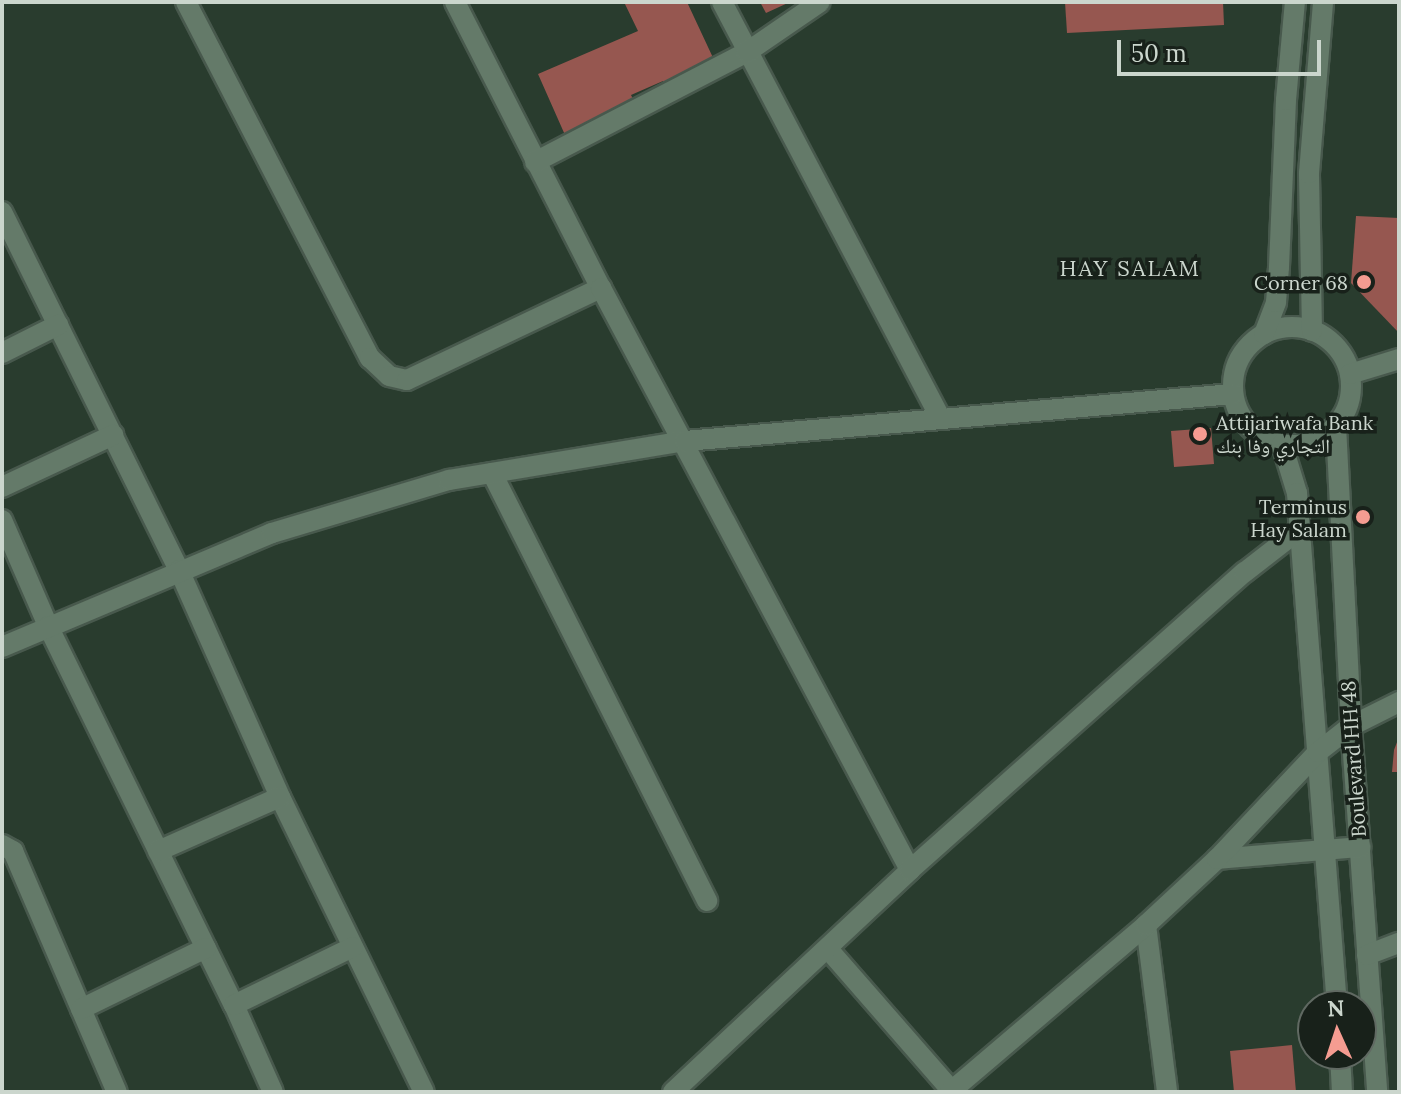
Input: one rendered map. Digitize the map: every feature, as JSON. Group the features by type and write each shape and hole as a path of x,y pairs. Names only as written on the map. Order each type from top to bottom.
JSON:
{"street":[{"path":"186,2 370,358 389,376 407,380 601,288"},
{"path":"455,2 601,288 685,441 910,870"},
{"path":"722,2 940,417"},
{"path":"535,162 747,52 820,2"},
{"path":"1264,334 1276,302 1286,100 1295,2"},
{"path":"1312,331 1308,278 1309,173 1323,2"},
{"path":"2,212 179,570 280,797 424,1092"},
{"path":"2,353 58,325"},
{"path":"1288,327 1312,331 1337,347 1350,374 1349,401 1336,426 1311,442 1282,444 1265,439 1250,428 1239,412 1233,394 1233,376 1239,359 1249,345 1264,334 1288,327"},
{"path":"1350,374 1399,359"},
{"path":"2,647 272,533 373,501 492,473 685,441 1233,394"},
{"name":"Boulevard HH 48","path":"1336,426 1351,726 1377,1092"},
{"path":"2,487 113,435"},
{"name":"Boulevard HH 48","path":"1282,444 1297,493 1336,990"},
{"path":"492,473 707,901"},
{"path":"2,520 48,626 234,1005 273,1092"},
{"path":"673,1092 910,870 1245,572 1299,530"},
{"path":"828,949 951,1091 1146,925 1217,859 1318,752 1351,726 1399,702"},
{"path":"158,851 280,797"},
{"path":"2,845 13,851 117,1092"},
{"path":"1217,859 1360,847"},
{"path":"1146,925 1167,1092"},
{"path":"1367,955 1399,943"},
{"path":"234,1005 353,947"},
{"path":"81,1009 206,948"},
{"path":"1341,1070 1342,1092"}],"building":[{"path":"624,2 687,2 715,62 664,85 663,81 631,95 635,103 565,135 538,74 638,31"},
{"path":"760,2 790,2 766,13"},
{"path":"1065,2 1223,2 1224,25 1067,33"},
{"path":"1356,216 1399,218 1399,333 1351,283"},
{"path":"1211,428 1214,464 1174,467 1171,431"},
{"path":"1399,737 1399,772 1392,772 1394,750"},
{"path":"1292,1045 1296,1092 1234,1092 1230,1051"}],"place":[{"name":"Corner 68","path":"1364,282"},
{"name":"Attijariwafa Bank التجاري وفا بنك","path":"1200,434"},
{"name":"Terminus Hay Salam","path":"1363,517"}],"district":[{"name":"HAY SALAM","path":"1130,269"}]}
